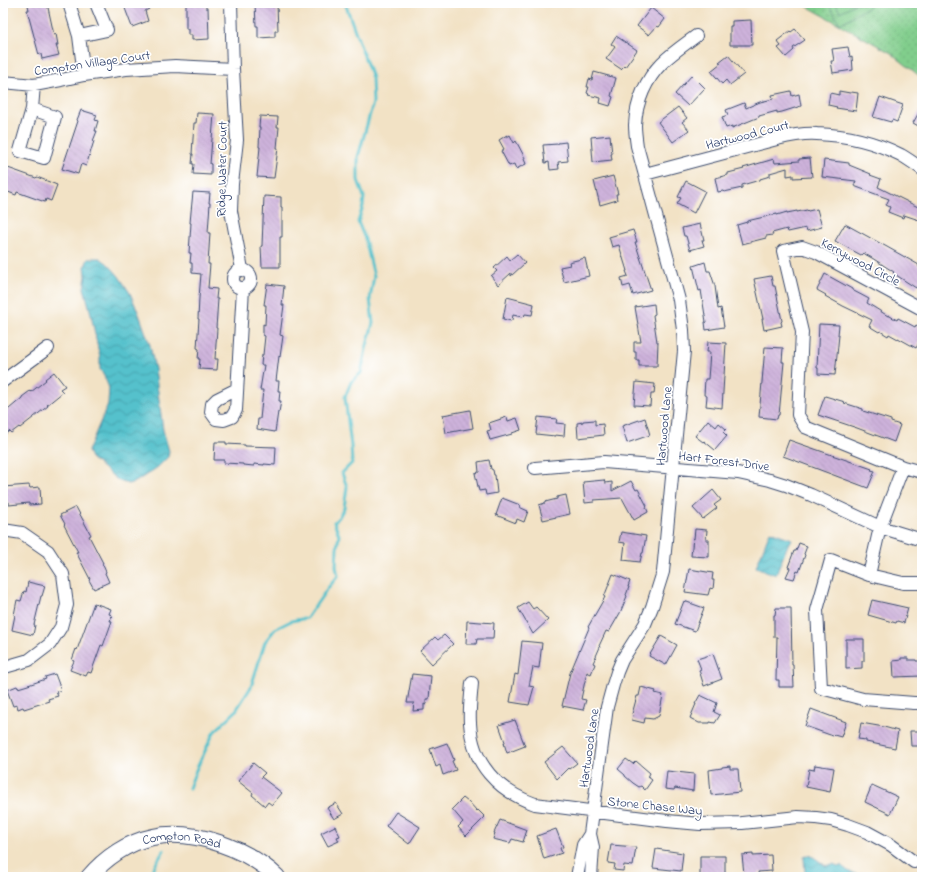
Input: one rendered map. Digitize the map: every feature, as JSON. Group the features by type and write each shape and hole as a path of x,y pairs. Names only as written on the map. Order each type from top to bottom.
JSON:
{"main road":[{"name":"Compton Road","path":"89,877 103,863 134,843 154,836 168,835 202,838 235,849 261,864 277,877"}],"street":[{"path":"69,3 80,36 84,75"},
{"path":"80,36 107,30 96,3"},
{"name":"Ridge Water Court","path":"231,3 237,140 232,184 231,211 242,269 234,274 233,279 238,287 243,288 237,389"},
{"name":"Hartwood Lane","path":"591,877 593,847 590,834 607,707 622,660 645,624 662,577 684,351 679,300 637,146 635,123 642,92 652,75 670,56 696,36"},
{"name":"Compton Village Court","path":"3,82 34,85 84,75 126,69 174,66 233,68"},
{"path":"32,109 34,85"},
{"name":"Hartwood Court","path":"645,174 788,136 816,134 844,137 873,144 902,156 922,169"},
{"name":"Kerrywood Circle","path":"922,310 816,252 802,247 783,251 802,332 798,415 804,427 904,467 922,472"},
{"path":"3,381 48,348"},
{"name":"Hart Forest Drive","path":"535,468 604,462 738,473 786,485 811,495 880,528 922,540"},
{"path":"869,575 880,528 904,467"},
{"path":"3,530 22,532 48,551 63,574 67,605 61,627 50,644 29,660 3,667"},
{"path":"922,583 902,583 869,575 831,560 817,610 821,688 863,699 922,703"},
{"name":"Stone Chase Way","path":"472,683 470,723 472,739 480,761 494,780 502,787 522,799 535,804 700,824 742,824 798,817 831,820 848,824 866,832 891,845 914,862"},
{"name":"Hartwood Lane","path":"577,877 583,845 590,834"}],"green space":[{"path":"801,3 922,3 922,78 891,53"},
{"path":"828,3 875,3 840,24"},
{"path":"835,3 854,3 855,4 840,12"}],"water":[{"path":"100,258 118,275 130,293 139,314 150,345 155,369 163,430 169,451 168,457 158,467 137,481 128,484 119,481 91,458 88,451 108,404 109,388 100,369 100,358 84,288 86,276 85,266 88,259"},
{"path":"770,531 792,539 790,543 789,542 776,575 756,567"},
{"path":"804,856 812,856 826,866 833,864 840,867 842,865 845,869 852,873 859,875 863,873 861,877 807,877 805,872"}],"building":[{"path":"34,3 47,3 54,35 56,34 58,45 56,45 59,55 42,59 41,54 39,55 27,10 29,10 28,5"},
{"path":"123,3 146,3 149,9 145,11 148,21 132,27"},
{"path":"186,3 206,3 206,8 208,8 209,39 192,40 192,35 188,35 188,29 186,29"},
{"path":"255,3 277,4 278,31 275,31 275,37 258,38"},
{"path":"651,8 665,19 659,27 657,26 649,35 637,26"},
{"path":"751,20 752,45 730,45 730,26 732,26 732,21"},
{"path":"795,29 805,40 793,48 794,50 786,57 778,48 781,46 777,41"},
{"path":"616,36 637,50 625,67 624,66 621,69 606,59 615,47 611,44"},
{"path":"848,47 850,57 852,56 853,70 833,73 831,61 834,61 832,49"},
{"path":"728,55 744,74 730,85 726,80 722,84 711,71"},
{"path":"594,72 616,78 610,106 600,103 601,98 588,95 589,94 587,93 589,79 592,80"},
{"path":"692,75 705,88 688,106 675,94"},
{"path":"791,91 792,96 799,94 801,106 782,112 777,113 777,111 759,116 732,128 732,126 726,128 722,117 728,115 726,110 744,103 746,108 760,102 773,99 772,95"},
{"path":"839,91 858,93 856,111 836,108 837,107 828,105 830,93 839,95"},
{"path":"880,97 903,105 897,122 892,120 891,122 873,117"},
{"path":"678,107 687,118 682,122 689,130 673,142 658,122"},
{"path":"922,107 922,128 913,123"},
{"path":"81,110 97,115 95,120 98,121 95,131 97,131 86,166 81,164 78,174 62,169"},
{"path":"197,113 214,114 210,164 211,175 193,174 194,164 192,164 192,154 194,123 196,123"},
{"path":"260,116 278,117 278,148 274,178 257,177 260,147"},
{"path":"507,135 507,137 510,135 514,143 516,141 525,158 526,164 516,169 514,164 509,166 501,151 504,149 499,140"},
{"path":"610,135 612,160 593,162 591,137"},
{"path":"566,142 568,161 558,162 559,169 550,170 549,162 545,163 543,145"},
{"path":"810,158 812,177 793,178 793,175 787,176 787,168 770,173 770,176 760,180 742,185 742,188 718,192 715,178 728,175 728,173 774,159 775,163 799,161 799,159"},
{"path":"824,160 849,163 849,165 881,179 878,187 922,209 922,221 904,215 903,218 888,212 890,207 886,205 889,199 854,186 856,181 822,177"},
{"path":"8,168 57,185 51,201 46,199 45,202 17,192 16,195 3,190 3,169 7,170"},
{"path":"613,176 618,194 616,194 617,200 600,205 594,181"},
{"path":"686,181 705,191 694,213 677,204 681,198 678,197"},
{"path":"193,192 210,193 208,264 210,264 208,288 217,289 216,299 218,299 215,359 218,359 217,370 199,369 200,359 198,359 199,349 197,348 201,274 192,273 192,263 190,263 191,253 189,253"},
{"path":"264,196 281,197 282,237 280,237 280,267 262,267 261,246"},
{"path":"817,209 822,227 807,231 806,228 788,232 787,229 772,233 773,235 766,236 766,238 742,244 737,225 747,221 787,212"},
{"path":"700,224 704,246 690,250 682,228"},
{"path":"845,224 919,265 918,266 922,268 922,279 916,288 872,258 863,253 861,255 835,241"},
{"path":"633,230 637,242 635,242 651,290 633,295 630,285 623,287 621,278 628,276 619,245 612,247 609,237"},
{"path":"517,254 525,263 511,276 511,273 498,285 491,276 497,271 494,268 507,256 510,260"},
{"path":"585,258 589,276 564,282 560,267 570,265 569,262"},
{"path":"705,262 707,271 710,271 715,286 718,309 721,308 724,327 706,330 701,290 699,291 693,266"},
{"path":"825,274 869,299 867,303 888,316 897,320 898,318 915,327 916,325 922,328 922,338 916,348 889,334 888,336 880,331 879,332 869,326 872,320 843,306 817,290"},
{"path":"771,276 773,286 775,286 782,326 764,330 754,279"},
{"path":"267,284 284,286 282,305 284,305 280,335 283,336 276,381 279,381 279,401 281,401 275,432 257,429 258,419 260,419 263,390 260,390 264,365 261,365 265,336 263,335 263,324 265,325 266,305 264,305"},
{"path":"507,297 534,304 532,315 525,314 524,317 522,317 513,315 511,321 503,319"},
{"path":"654,304 655,314 653,315 658,342 657,366 639,366 639,360 636,360 636,352 634,352 634,342 641,342 635,307"},
{"path":"819,324 839,325 835,375 818,374"},
{"path":"708,342 726,343 722,408 706,406 707,396 704,395 705,379 708,379 710,352 707,352"},
{"path":"765,347 783,348 782,362 784,362 779,415 777,419 759,417"},
{"path":"54,372 65,386 60,389 63,392 20,428 19,427 11,433 9,431 3,436 3,414"},
{"path":"636,382 655,384 654,394 651,394 650,406 634,405"},
{"path":"825,396 845,402 844,403 891,420 891,422 900,425 894,442 818,415"},
{"path":"470,410 473,428 446,433 443,415"},
{"path":"507,417 508,421 517,418 521,430 490,440 487,431 491,430 489,423"},
{"path":"538,417 557,419 556,423 565,424 564,436 536,434"},
{"path":"645,418 650,435 627,443 622,426"},
{"path":"595,420 595,425 603,424 604,435 578,438 577,423"},
{"path":"708,420 716,427 719,423 726,429 723,432 727,436 715,450 695,436"},
{"path":"789,440 872,469 871,470 875,471 868,488 783,456"},
{"path":"215,442 226,442 226,444 245,446 276,447 275,465 254,464 254,466 224,463 224,460 214,460"},
{"path":"489,460 491,469 495,475 497,493 486,495 485,490 479,491 475,473 479,472 478,462"},
{"path":"604,480 605,483 612,482 612,491 631,481 636,490 638,489 647,506 648,512 634,520 622,498 594,500 594,502 585,503 583,482"},
{"path":"29,485 30,488 40,487 41,504 29,505 29,503 9,505 9,502 3,503 3,487"},
{"path":"713,490 721,500 714,505 717,508 703,519 693,508"},
{"path":"566,495 570,514 543,520 539,505 557,499 557,497"},
{"path":"502,498 520,505 519,507 528,511 524,522 517,519 516,523 496,515"},
{"path":"76,507 91,535 89,536 103,563 109,582 94,589 60,515"},
{"path":"695,529 707,530 706,540 709,540 709,557 691,556"},
{"path":"621,532 646,536 640,562 623,560 625,543 619,542"},
{"path":"799,543 807,546 799,572 797,571 794,579 786,577 794,551 796,551"},
{"path":"689,569 713,573 713,589 710,588 708,595 685,592"},
{"path":"613,574 630,581 629,587 620,613 609,632 606,631 599,646 600,647 593,663 595,664 591,674 587,672 581,699 586,700 583,710 562,706 570,673 589,628 588,627 605,597"},
{"path":"28,582 45,586 41,596 33,635 12,630 17,600 21,601 24,591 26,592"},
{"path":"872,600 908,608 904,623 897,621 896,623 868,615"},
{"path":"684,601 704,608 695,631 675,624"},
{"path":"528,602 533,609 536,607 548,620 533,634 518,608"},
{"path":"94,603 111,609 109,614 112,615 110,621 112,621 103,646 101,645 91,673 88,672 86,676 70,670 74,661 72,660"},
{"path":"776,608 791,608 794,687 779,687 779,680 776,680 777,637 774,637 774,615"},
{"path":"467,621 494,623 493,639 477,639 476,644 466,644"},
{"path":"444,635 453,644 432,664 420,651 435,637 438,640"},
{"path":"661,636 677,645 666,665 649,656"},
{"path":"846,639 864,639 864,661 862,661 862,668 846,669"},
{"path":"522,641 542,643 539,668 533,667 529,686 534,687 529,705 510,702 515,674 518,675"},
{"path":"713,654 722,679 704,686 699,670 701,669 697,659"},
{"path":"901,658 922,661 922,676 894,677 893,661 901,660"},
{"path":"55,674 61,690 56,692 58,696 48,699 49,701 24,709 23,707 18,709 17,705 13,706 7,690 46,679 45,677"},
{"path":"412,674 431,676 429,699 426,699 424,710 413,711 414,703 407,703"},
{"path":"641,687 656,691 655,693 663,695 659,716 653,719 645,718 644,723 632,720 632,714"},
{"path":"700,695 717,703 714,712 720,715 715,723 699,723 690,718"},
{"path":"811,709 846,722 841,737 833,736 805,726"},
{"path":"515,720 525,746 507,753 499,725"},
{"path":"861,723 898,731 895,748 858,739"},
{"path":"910,731 922,731 922,746 911,746"},
{"path":"447,743 454,760 452,761 456,770 443,775 440,765 436,767 430,749"},
{"path":"563,747 577,763 569,769 568,768 557,779 544,762"},
{"path":"626,759 633,764 636,761 650,773 648,777 652,780 645,790 641,786 639,787 633,783 618,769"},
{"path":"253,763 265,773 261,777 282,793 272,805 268,802 265,806 252,795 253,793 238,781"},
{"path":"815,765 834,768 830,792 806,787 809,769 814,770"},
{"path":"730,766 730,769 738,769 740,792 711,795 709,770"},
{"path":"667,771 694,774 693,791 675,788 674,790 665,789"},
{"path":"872,785 898,797 890,814 865,802"},
{"path":"463,798 485,817 466,836 458,827 463,822 452,809"},
{"path":"336,803 343,814 334,819 327,808"},
{"path":"396,812 420,827 409,844 386,826"},
{"path":"500,820 527,830 523,842 512,839 510,843 493,839"},
{"path":"335,826 340,836 337,837 339,841 328,846 321,833"},
{"path":"556,829 563,847 560,848 562,853 544,859 537,836"},
{"path":"611,845 636,847 633,866 624,865 623,871 614,870 615,864 608,863"},
{"path":"656,849 683,853 681,871 653,868"},
{"path":"753,854 753,856 771,855 772,871 758,872 759,877 750,877 750,874 744,874 742,855"},
{"path":"700,856 725,856 725,877 700,877"}],"waterway":[{"path":"189,788 214,732 235,712 251,687 265,642 275,629 291,621 307,618 338,576 336,566 339,535 334,522 344,508 347,487 342,473 352,463 345,397 351,382 361,373 373,323 370,299 374,276 365,239 358,222 364,197 358,180 358,157 373,103 372,78 345,3"},
{"path":"147,877 164,850"}]}
